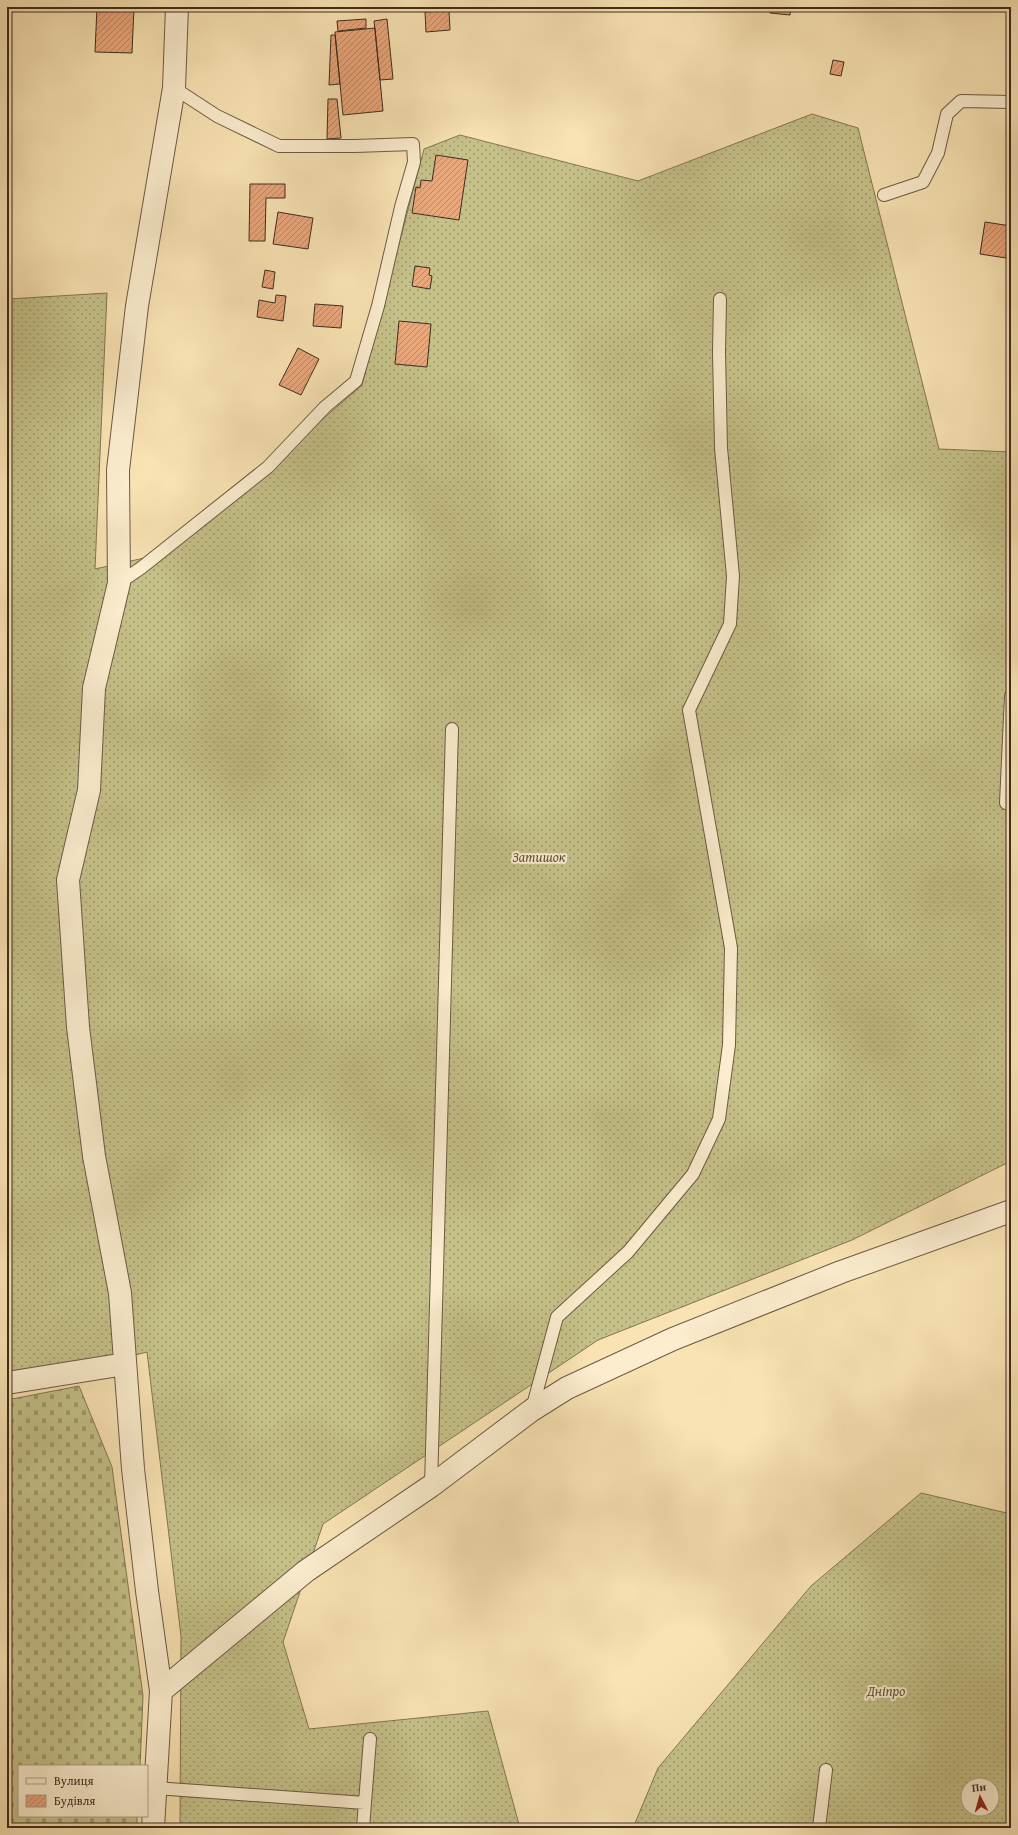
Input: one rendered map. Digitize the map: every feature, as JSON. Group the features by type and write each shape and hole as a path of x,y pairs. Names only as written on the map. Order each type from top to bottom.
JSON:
{"street":[{"path":"153,1828 161,1690 147,1591 133,1469 120,1293 94,1156 78,1027 68,880 89,790 94,688 119,582 118,470 137,306 174,88 177,7"},
{"path":"161,1690 306,1571 431,1486 532,1410 567,1388 673,1339 841,1272 1011,1211"},
{"path":"7,1383 125,1364"}],"lane":[{"path":"119,582 141,568 268,467 325,407 356,381 378,306 401,207 414,162 413,144 279,146 217,116 174,88"},
{"path":"884,195 923,182 938,153 947,114 961,101 1011,102"},
{"path":"532,1410 557,1318 628,1252 694,1174 719,1119 729,1045 732,948 689,710 730,624 733,576 721,448 719,352 720,299"},
{"path":"1006,803 1011,696"},
{"path":"431,1486 452,729"},
{"path":"363,1828 370,1739"},
{"path":"819,1828 826,1770"},
{"path":"155,1788 365,1803"}],"green space":[{"name":"Затишок","path":"812,114 858,128 939,449 1011,452 1011,1161 852,1240 598,1340 323,1524 283,1642 309,1729 488,1711 520,1828 180,1828 181,1636 147,1352 7,1387 7,285 9,299 107,293 95,569 171,552 362,385 424,149 460,135 638,181"},
{"path":"79,1386 112,1467 143,1696 140,1765 18,1765 18,1817 137,1817 137,1828 7,1828 7,1400"},
{"name":"Дніпро","path":"921,1493 1011,1514 1011,1828 633,1828 658,1768 811,1586"}],"building":[{"path":"97,7 134,7 132,53 95,52"},
{"path":"771,7 791,7 790,15 770,13"},
{"path":"449,10 450,30 426,32 425,12"},
{"path":"366,19 366,28 338,31 337,21"},
{"path":"387,19 393,79 380,80 374,21"},
{"path":"375,28 383,111 343,115 335,32"},
{"path":"331,35 335,35 340,84 329,85"},
{"path":"833,60 844,62 841,76 830,74"},
{"path":"328,99 337,99 341,138 327,139"},
{"path":"436,155 468,160 459,220 412,213 416,187 420,188 421,180 432,181"},
{"path":"250,184 285,184 285,198 266,198 265,241 249,241"},
{"path":"278,212 313,218 308,249 273,244"},
{"path":"985,222 1011,226 1006,258 980,254"},
{"path":"415,266 430,268 429,275 432,276 430,289 412,286"},
{"path":"265,270 275,272 273,289 262,287"},
{"path":"276,295 286,296 283,321 257,317 259,300 275,303"},
{"path":"315,304 343,306 341,328 313,326"},
{"path":"399,321 431,324 427,367 395,364"},
{"path":"298,348 319,359 301,395 279,385"}]}
